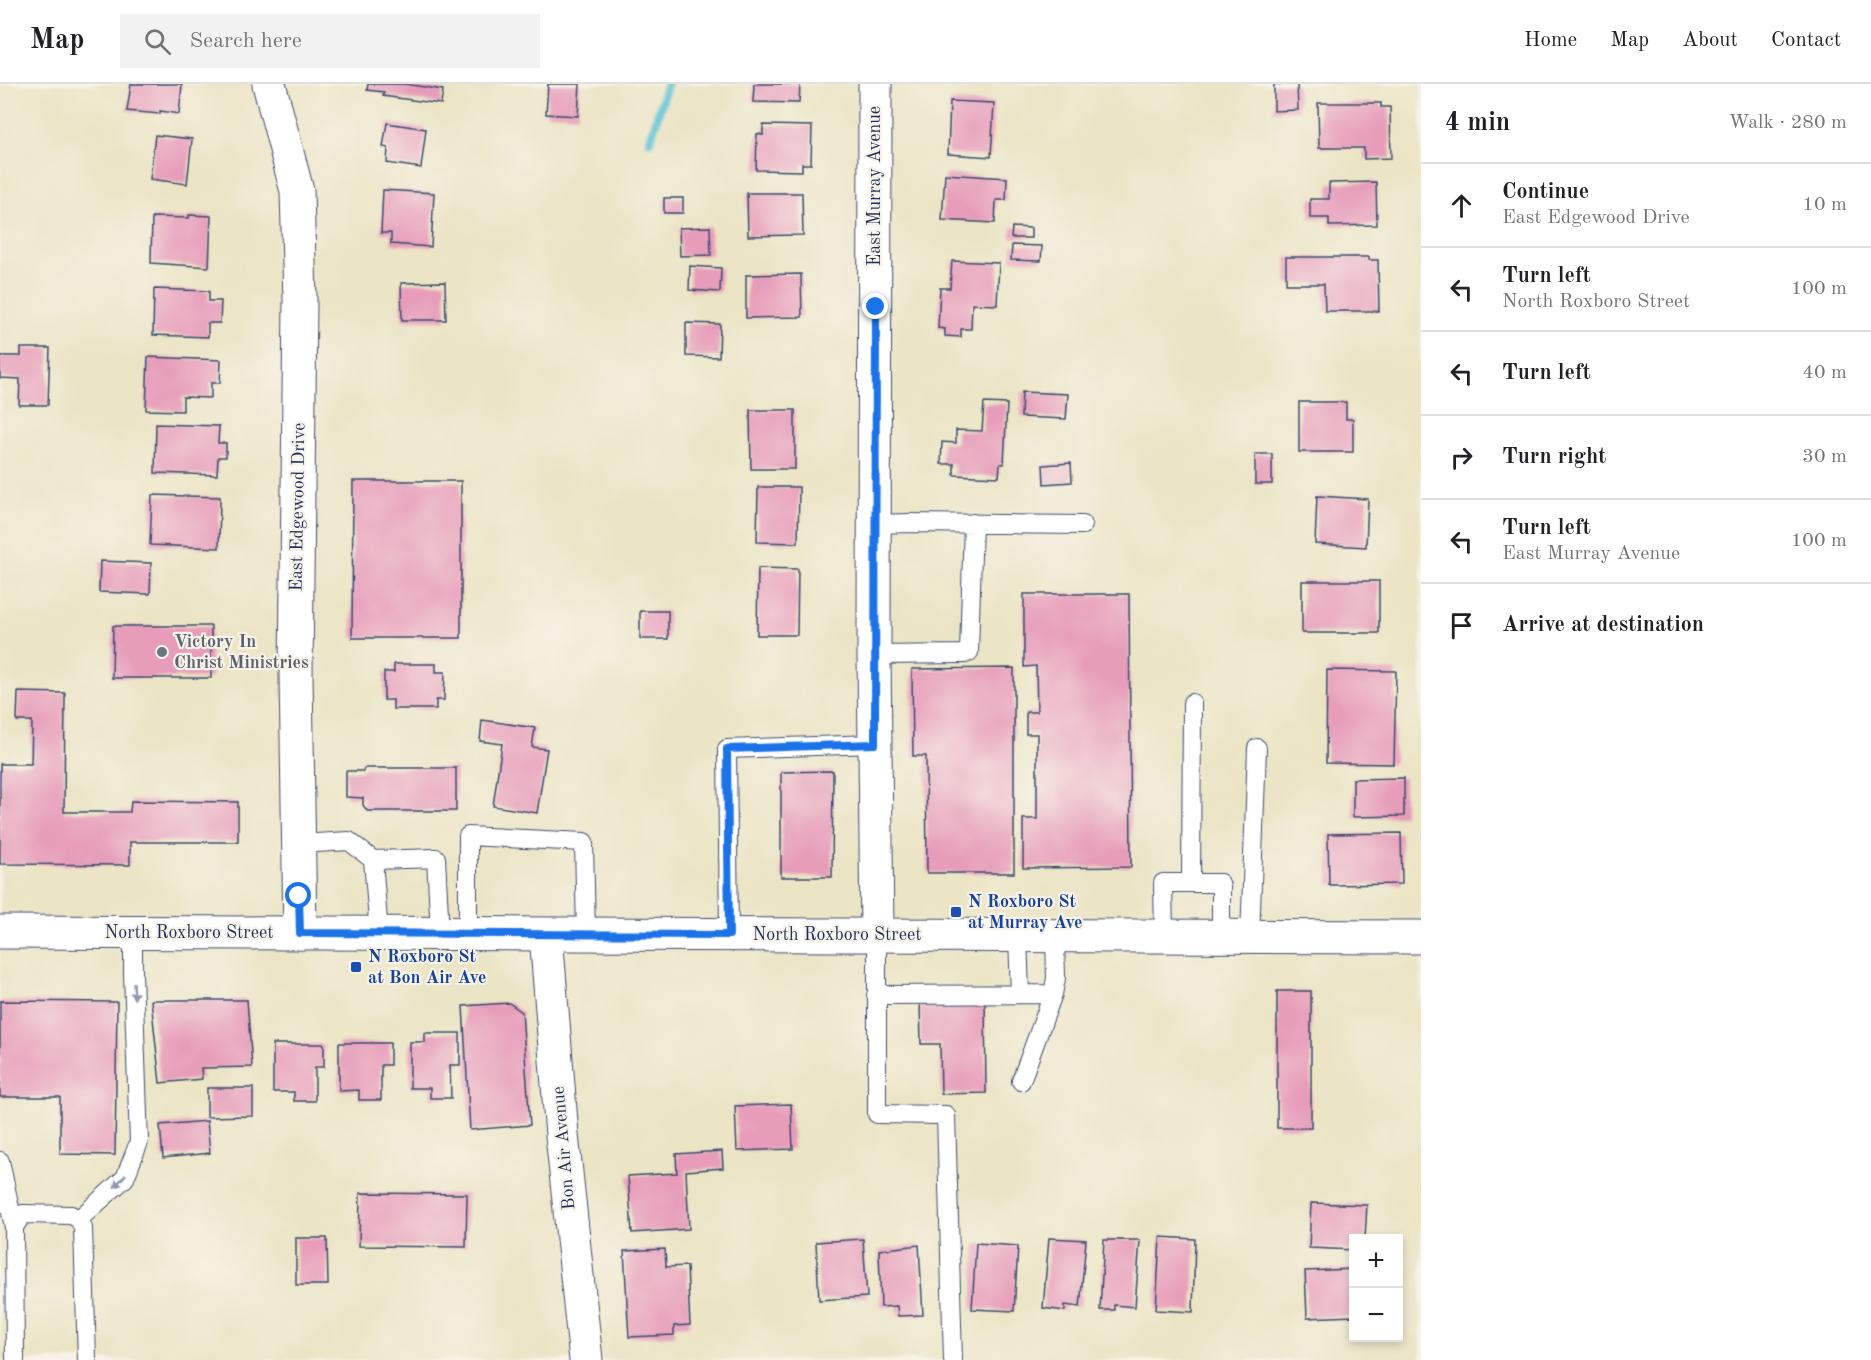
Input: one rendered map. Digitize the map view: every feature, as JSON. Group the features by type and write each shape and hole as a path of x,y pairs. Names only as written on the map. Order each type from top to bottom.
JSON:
{"street":[{"name":"East Edgewood Drive","path":"268,84 297,191 300,300 296,675 300,933"},
{"name":"East Murray Avenue","path":"875,84 874,655 877,935"},
{"name":"North Roxboro Street","path":"0,932 1421,937"},
{"name":"Bon Air Avenue","path":"546,935 562,1135 586,1360"}],"lane":[{"path":"875,524 1083,525"},
{"path":"874,655 965,654 969,652 974,524"},
{"path":"1191,883 1192,703"},
{"path":"729,935 727,749 875,744"},
{"path":"1235,937 1257,748"},
{"path":"454,935 468,836 584,842 586,935"},
{"path":"299,844 349,841 373,860 436,858 454,935"},
{"path":"373,860 380,934"},
{"path":"1164,936 1161,886 1165,883 1220,883 1235,937"},
{"path":"79,1219 125,1178 139,1142 133,933"},
{"path":"877,935 877,1114 946,1115 953,1360"},
{"path":"1018,936 1020,994"},
{"path":"1022,1081 1053,994 1056,978 1055,936"},
{"path":"876,995 1053,994"},
{"path":"0,1161 14,1227 15,1360"},
{"path":"14,1227 23,1214 71,1215 79,1219 83,1228 87,1360"}],"building":[{"path":"131,84 182,84 179,114 160,111 160,114 127,111"},
{"path":"368,84 405,84 443,90 441,104 383,96 384,92 367,90"},
{"path":"548,84 580,84 578,116 546,114"},
{"path":"754,84 800,84 799,103 753,102"},
{"path":"1274,84 1297,84 1298,110 1274,111"},
{"path":"950,101 994,103 991,157 948,154"},
{"path":"1318,103 1381,103 1381,107 1390,107 1391,158 1364,159 1364,148 1319,148"},
{"path":"387,123 426,129 421,168 387,163 388,148 383,147"},
{"path":"763,125 812,126 811,164 802,164 802,171 756,170 757,134 763,135"},
{"path":"155,135 192,139 187,184 150,179"},
{"path":"945,174 1007,178 1006,200 996,200 995,223 942,220"},
{"path":"1376,182 1377,225 1329,226 1329,218 1310,218 1310,199 1329,199 1329,183"},
{"path":"383,190 434,193 431,247 391,244 391,233 381,233"},
{"path":"747,193 802,193 803,235 748,236"},
{"path":"664,198 683,198 683,213 664,213"},
{"path":"189,215 211,216 209,267 151,263 152,217 189,218"},
{"path":"710,227 711,255 680,256 679,228"},
{"path":"1012,227 1031,228 1031,238 1011,238"},
{"path":"1012,245 1042,246 1041,261 1011,260"},
{"path":"1286,257 1369,257 1369,260 1378,260 1379,311 1325,311 1324,284 1286,284"},
{"path":"952,261 999,263 997,305 972,304 971,329 961,329 961,337 945,336 945,329 938,328 940,288 950,288"},
{"path":"690,266 721,268 720,292 689,290"},
{"path":"801,274 802,317 746,318 746,275"},
{"path":"445,282 446,320 402,320 401,283"},
{"path":"154,289 209,291 209,301 221,301 220,323 208,323 208,337 153,335"},
{"path":"686,323 720,324 719,357 686,356"},
{"path":"21,348 50,348 48,405 19,405 20,379 0,378 0,356 21,356"},
{"path":"148,357 221,360 220,383 211,383 211,398 183,397 183,411 146,410"},
{"path":"1022,392 1068,394 1066,419 1021,417"},
{"path":"1299,402 1346,402 1346,419 1353,419 1353,452 1299,452"},
{"path":"984,403 1007,404 1004,464 1000,464 999,477 954,475 954,464 941,464 942,442 956,443 956,430 982,431"},
{"path":"750,410 795,410 795,469 751,469"},
{"path":"156,424 219,426 218,443 226,443 226,457 218,457 217,475 155,473"},
{"path":"1255,454 1272,454 1272,484 1255,484"},
{"path":"1071,463 1072,482 1044,484 1043,465"},
{"path":"353,481 461,481 461,638 352,638"},
{"path":"758,487 799,487 798,543 757,542"},
{"path":"152,495 220,497 219,548 150,545"},
{"path":"1317,496 1368,499 1366,547 1315,544"},
{"path":"100,561 151,563 150,594 99,592"},
{"path":"758,568 798,569 797,635 757,635"},
{"path":"1302,581 1379,581 1379,633 1302,633"},
{"path":"1024,594 1129,594 1131,867 1023,868 1023,819 1037,819 1037,734 1026,734 1026,712 1037,712 1036,666 1024,667"},
{"path":"640,611 668,611 668,639 640,639"},
{"name":"Victory In Christ Ministries","path":"113,626 211,626 211,678 112,678"},
{"path":"394,664 436,664 436,672 445,672 444,700 436,700 436,709 393,709 393,700 384,700 384,672 394,672"},
{"path":"1014,668 1014,873 927,873 926,756 913,756 912,669"},
{"path":"1327,670 1396,671 1394,764 1326,763"},
{"path":"18,692 65,693 64,812 130,812 131,801 238,802 238,842 130,842 130,865 0,864 0,764 31,764 32,721 17,721"},
{"path":"482,720 535,728 532,747 547,749 537,813 493,806 502,744 480,741"},
{"path":"364,768 456,768 456,811 367,811 363,805 363,798 346,797 346,771 363,771"},
{"path":"833,771 832,877 781,877 781,772"},
{"path":"1404,778 1404,816 1353,817 1353,779"},
{"path":"1401,833 1402,884 1329,885 1328,834"},
{"path":"1277,991 1311,991 1311,1128 1277,1128"},
{"path":"151,1000 247,1000 252,1067 201,1068 202,1079 160,1083"},
{"path":"985,1000 986,1093 941,1094 940,1044 921,1044 920,1001"},
{"path":"0,1001 117,1002 115,1155 60,1154 60,1097 0,1097"},
{"path":"509,1003 522,1012 530,1125 470,1130 463,1006"},
{"path":"425,1033 460,1033 460,1065 450,1065 451,1098 430,1098 430,1088 410,1088 410,1042 425,1042"},
{"path":"339,1043 390,1043 390,1065 381,1065 381,1100 359,1100 359,1090 339,1091"},
{"path":"273,1044 324,1044 324,1067 315,1067 315,1101 294,1101 294,1092 273,1092"},
{"path":"207,1088 253,1088 253,1116 207,1117"},
{"path":"791,1104 793,1149 737,1151 735,1106"},
{"path":"207,1121 210,1153 163,1158 160,1125"},
{"path":"722,1151 723,1168 686,1171 689,1229 632,1233 628,1176 677,1173 676,1154"},
{"path":"360,1193 467,1194 466,1247 359,1246"},
{"path":"1311,1203 1367,1205 1365,1234 1349,1234 1349,1250 1309,1248"},
{"path":"1160,1237 1195,1239 1193,1312 1156,1310"},
{"path":"296,1238 327,1238 328,1285 296,1285"},
{"path":"1049,1238 1086,1240 1080,1307 1065,1305 1065,1311 1043,1308"},
{"path":"863,1239 867,1297 819,1300 816,1242"},
{"path":"1104,1240 1140,1240 1135,1307 1114,1305 1114,1310 1100,1310"},
{"path":"976,1243 1018,1246 1014,1311 972,1309"},
{"path":"919,1245 923,1315 898,1316 897,1306 881,1307 879,1250"},
{"path":"665,1249 666,1267 687,1266 690,1325 674,1326 674,1335 629,1337 624,1251"},
{"path":"1349,1269 1349,1316 1307,1318 1305,1271"}],"waterway":[{"path":"650,141 667,84"}],"place":[{"name":"Victory In Christ Ministries","path":"162,652"},
{"name":"N Roxboro St at Murray Ave","path":"956,912"},
{"name":"N Roxboro St at Bon Air Ave","path":"356,967"}],"route":[{"path":"299,896 300,933 729,935 727,749 875,744 876,307"}]}
